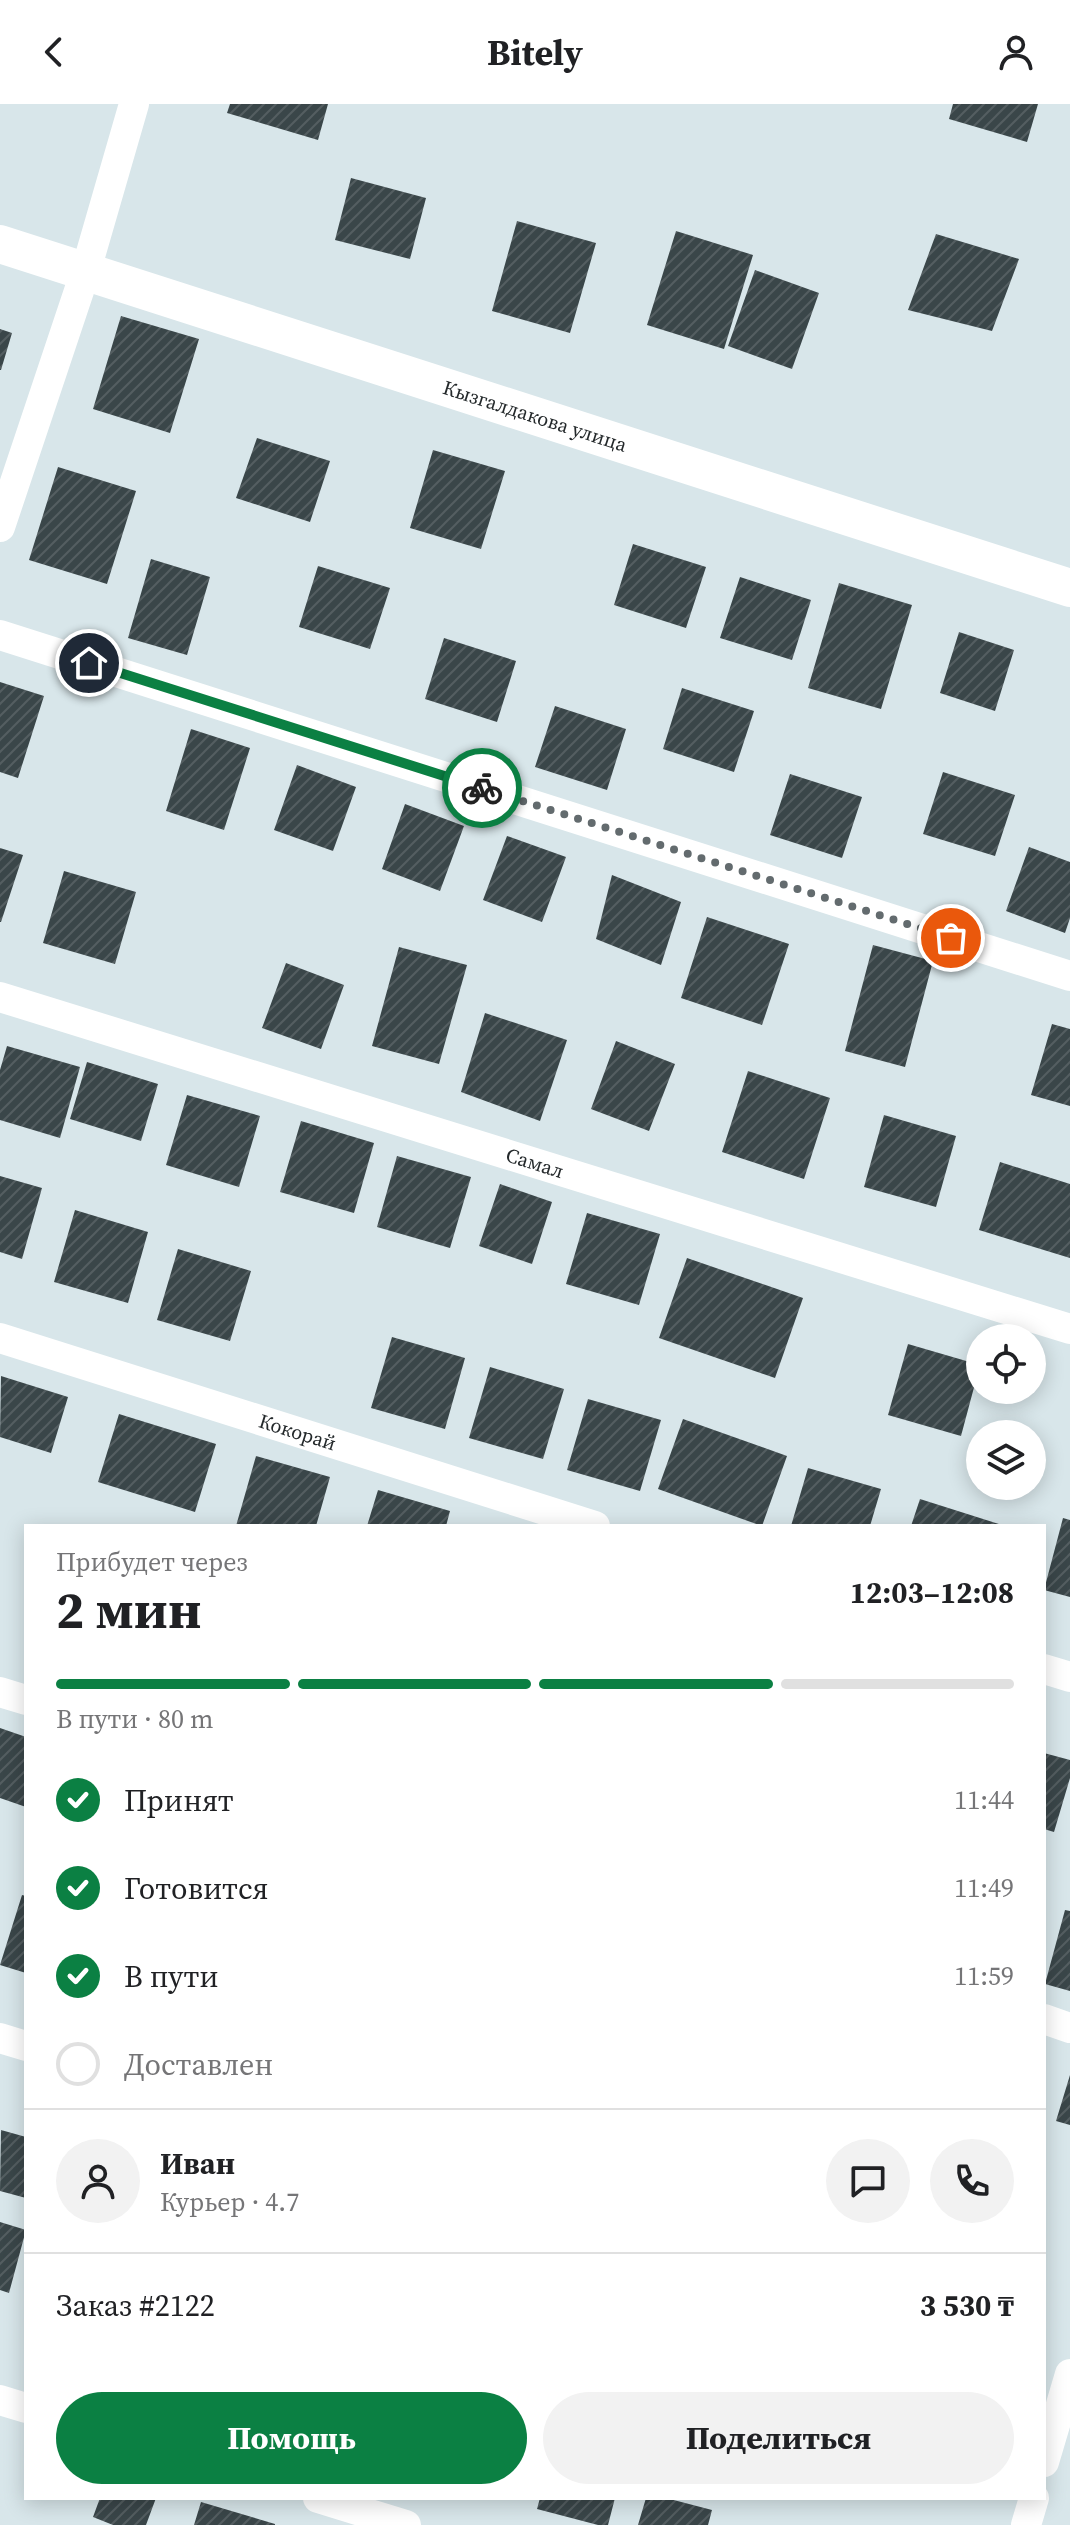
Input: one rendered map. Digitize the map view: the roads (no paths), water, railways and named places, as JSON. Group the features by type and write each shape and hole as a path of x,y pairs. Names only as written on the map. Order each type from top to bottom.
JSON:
{"street":[{"path":"0,527 86,270 134,104"},
{"name":"Кызгалдакова улица","path":"0,244 1070,588"},
{"path":"0,635 1070,976"},
{"name":"Самал","path":"0,997 1070,1329"},
{"name":"Кокорай","path":"0,1338 589,1524"},
{"path":"1046,1670 1070,1677"},
{"path":"0,1692 24,1699"},
{"path":"1046,2020 1070,2028"},
{"path":"0,2038 24,2045"},
{"path":"1046,2452 1061,2375"},
{"path":"0,2400 24,2407"},
{"path":"325,2500 406,2525"},
{"path":"1026,2525 1033,2500"}]}
